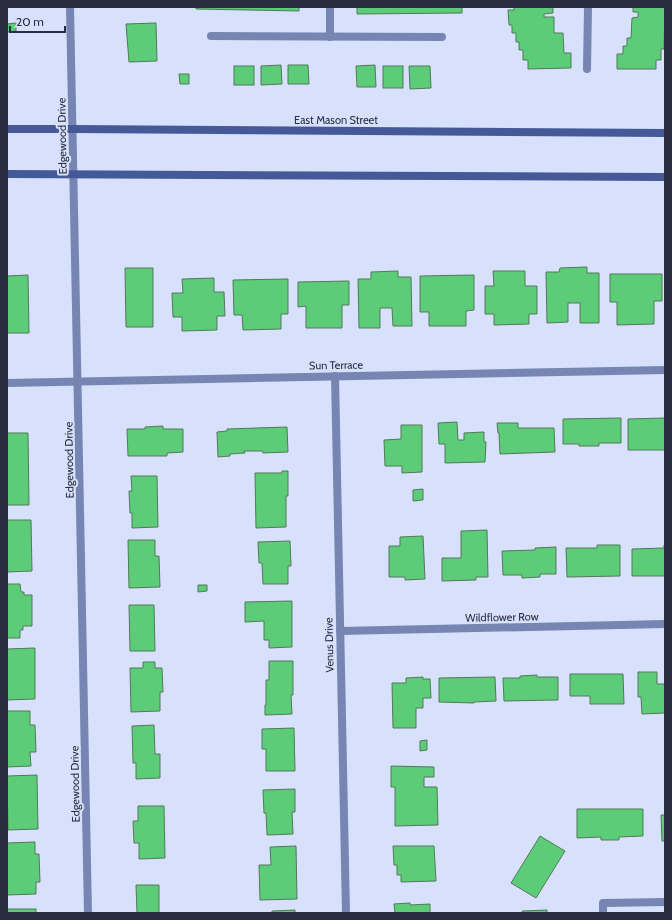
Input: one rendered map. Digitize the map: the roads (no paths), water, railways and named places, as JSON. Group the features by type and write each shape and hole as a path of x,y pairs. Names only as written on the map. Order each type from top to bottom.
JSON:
{"main road":[{"name":"East Mason Street","path":"7,129 665,133"},
{"path":"7,174 665,177"}],"street":[{"name":"Edgewood Drive","path":"70,7 88,913"},
{"path":"330,7 330,37"},
{"path":"587,69 588,7"},
{"path":"211,36 442,37"},
{"name":"Sun Terrace","path":"7,383 665,370"},
{"name":"Venus Drive","path":"335,376 346,913"},
{"name":"Wildflower Row","path":"340,631 665,624"},
{"path":"603,913 603,903 665,902"}]}
